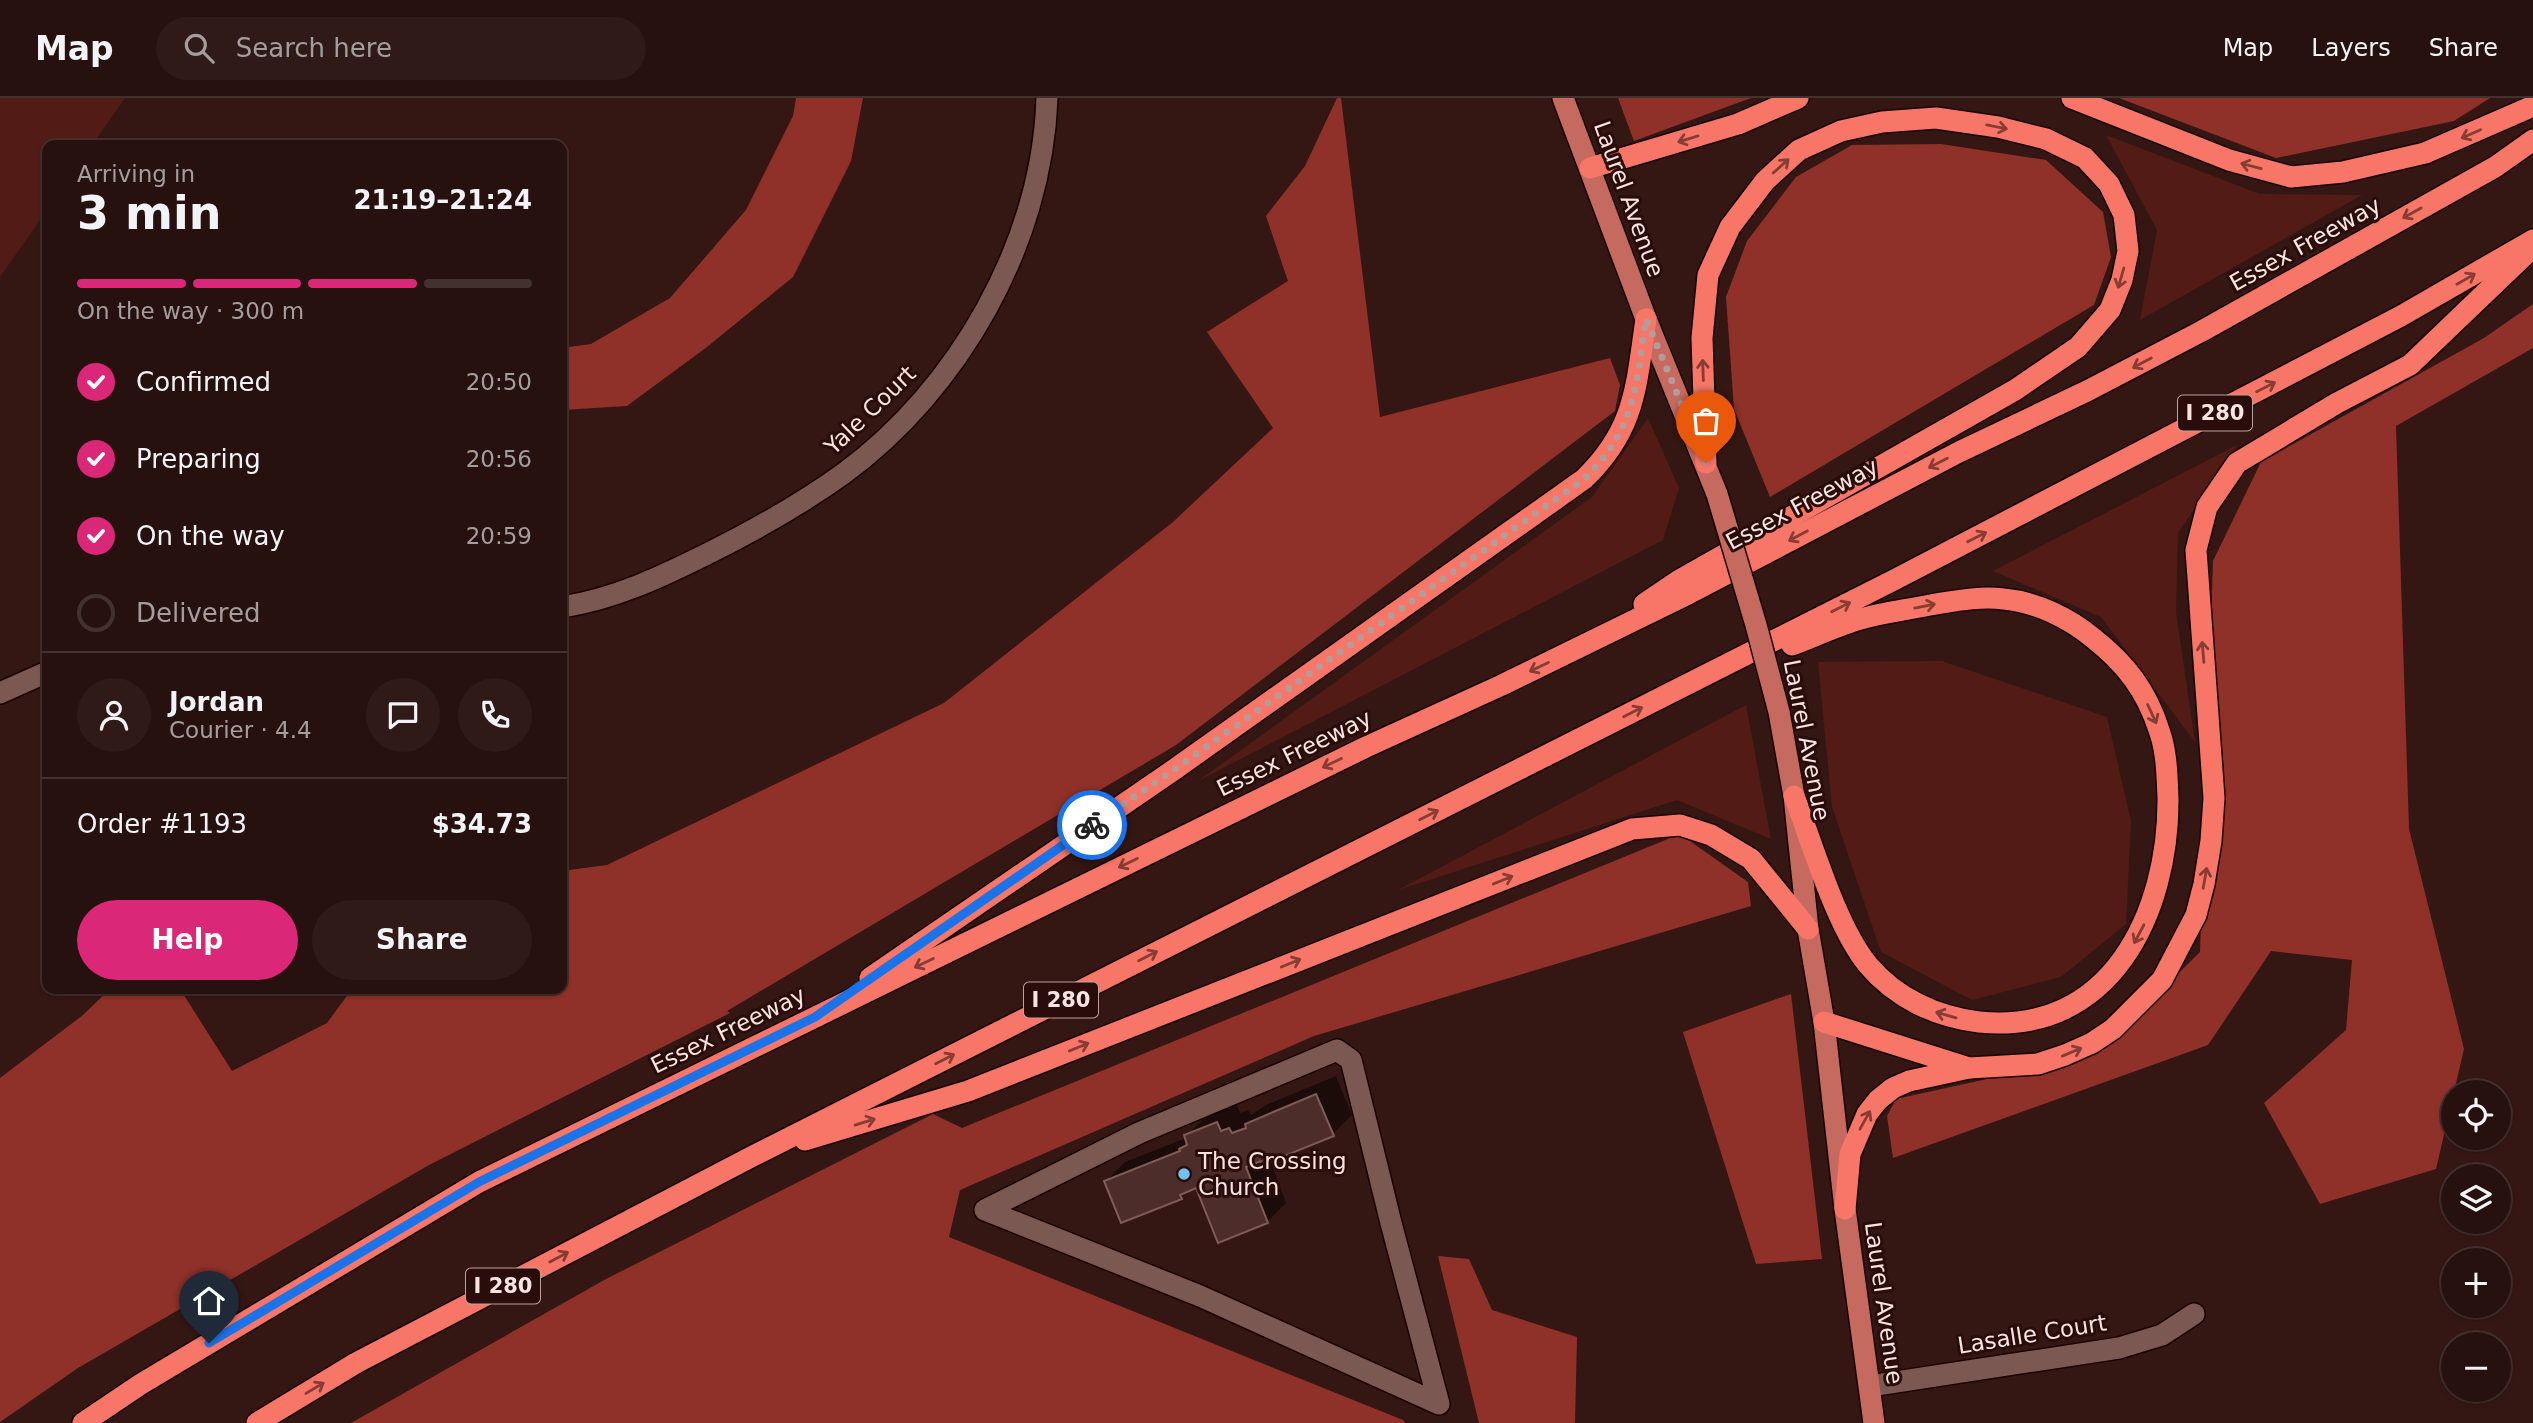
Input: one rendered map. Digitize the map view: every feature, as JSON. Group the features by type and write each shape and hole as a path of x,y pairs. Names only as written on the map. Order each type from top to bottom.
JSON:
{"highway":[{"path":"1590,168 1738,124 1798,98"},
{"path":"2073,98 2229,160 2291,177 2343,172 2426,153 2533,106"},
{"path":"1577,649 1678,581 2015,390 2078,347 2110,310 2122,280 2128,251 2124,215 2109,184 2085,158 2046,139 1998,127 1936,118 1882,122 1841,131 1799,150 1765,181 1730,227 1708,275 1702,338 1706,463"},
{"name":"Essex Freeway","path":"83,1423 141,1384 479,1182 1366,747 1688,594 1925,469 2087,391 2202,331 2496,167 2533,140"},
{"name":"I 280","path":"257,1423 356,1363 752,1156 1671,693 2401,316 2533,240"},
{"path":"1845,1209 1850,1154 1867,1114 1878,1100 1901,1083 1969,1068 2038,1064 2092,1043 2113,1029 2162,980 2196,915 2204,884 2214,798 2196,550 2207,507 2237,463 2336,403 2410,365 2533,247"},
{"path":"815,1017 1175,769 1584,479 1614,445 1626,420 1634,395 1646,319"},
{"path":"1671,693 1858,619 1972,597 2007,599 2069,620 2100,643 2128,669 2159,730 2165,756 2168,823 2158,887 2146,921 2129,951 2099,985 2062,1009 2029,1019 1992,1023 1965,1020 1927,1009 1893,988 1867,963 1842,921 1794,796"},
{"path":"752,1156 968,1091 1632,828 1680,825 1711,835 1751,859 1808,929"},
{"path":"1824,1022 1969,1068"}],"main road":[{"name":"Laurel Avenue","path":"1563,98 1646,319 1717,494 1779,712 1794,796 1808,929 1824,1022 1845,1209 1874,1423"}],"street":[{"name":"Yale Court","path":"567,606 614,595 651,581 755,530 844,473 885,439 922,401 955,359 983,314 1007,266 1026,216 1039,164 1047,98"},
{"path":"0,693 42,674"},
{"path":"1337,1050 1351,1060 1442,1413 1200,1296 985,1210 1139,1133 1337,1050"},
{"name":"Lasalle Court","path":"1870,1385 2119,1348 2162,1335 2194,1314"}],"shaded area":[{"path":"0,98 125,98 96,140 42,140 42,217 0,277"},
{"path":"796,98 863,98 851,161 793,277 707,347 627,406 567,410 567,347 591,344 670,298 746,210 793,116"},
{"path":"1337,98 1341,98 1380,417 1610,358 1620,385 1615,411 1176,745 727,1011 730,1013 429,1165 78,1368 0,1422 0,1078 83,1015 105,994 183,994 232,1071 327,1023 348,994 567,994 567,870 607,865 944,703 1173,522 1273,428 1207,332 1288,281 1266,216 1305,166"},
{"path":"1618,98 1751,98 1634,141"},
{"path":"2119,98 2490,98 2454,121 2276,158"},
{"path":"2106,135 2260,194 2362,195 2140,320 2157,230"},
{"path":"1941,144 2046,160 2103,212 2111,257 2094,305 1770,497 1734,409 1726,297 1747,241 1796,177 1852,145"},
{"path":"2533,304 2533,348 2396,426 2409,829 2464,1049 2457,1080 2441,1080 2441,1148 2436,1169 2320,1204 2264,1103 2346,1030 2352,960 2271,951 2208,1045 1893,1158 1887,1116 1896,1099 2096,1055 2200,952 2213,561 2261,462 2484,338"},
{"path":"1648,418 1679,488 1663,540 1198,781 1592,497"},
{"path":"2237,445 2178,533 2176,612 2195,742 2101,617 1993,571"},
{"path":"1942,661 2107,717 2131,821 2126,924 2061,977 1972,1000 1881,952 1832,807 1818,662"},
{"path":"1746,705 1771,839 1677,800 1398,890"},
{"path":"1680,834 1748,882 1751,906 1314,1036 960,1190 949,1237 1405,1423 351,1423 606,1279 933,1114 962,1128"},
{"path":"1791,994 1822,1259 1756,1264 1683,1032"},
{"path":"1438,1256 1469,1259 1492,1310 1577,1337 1575,1423 1479,1423"}],"building":[{"name":"The Crossing Church","path":"1316,1094 1334,1136 1262,1165 1261,1161 1246,1167 1268,1223 1218,1243 1196,1188 1180,1195 1182,1199 1121,1223 1104,1181 1180,1151 1179,1149 1187,1145 1184,1135 1217,1122 1221,1131 1229,1128 1232,1133 1246,1128 1245,1124"}],"way so far":[{"path":"1092,825 1584,479 1614,445 1626,420 1634,395 1646,319 1706,463"}],"place":[{"name":"The Crossing Church","path":"1184,1174"}],"route":[{"path":"209,1343 479,1182 815,1017 1092,825"}]}
